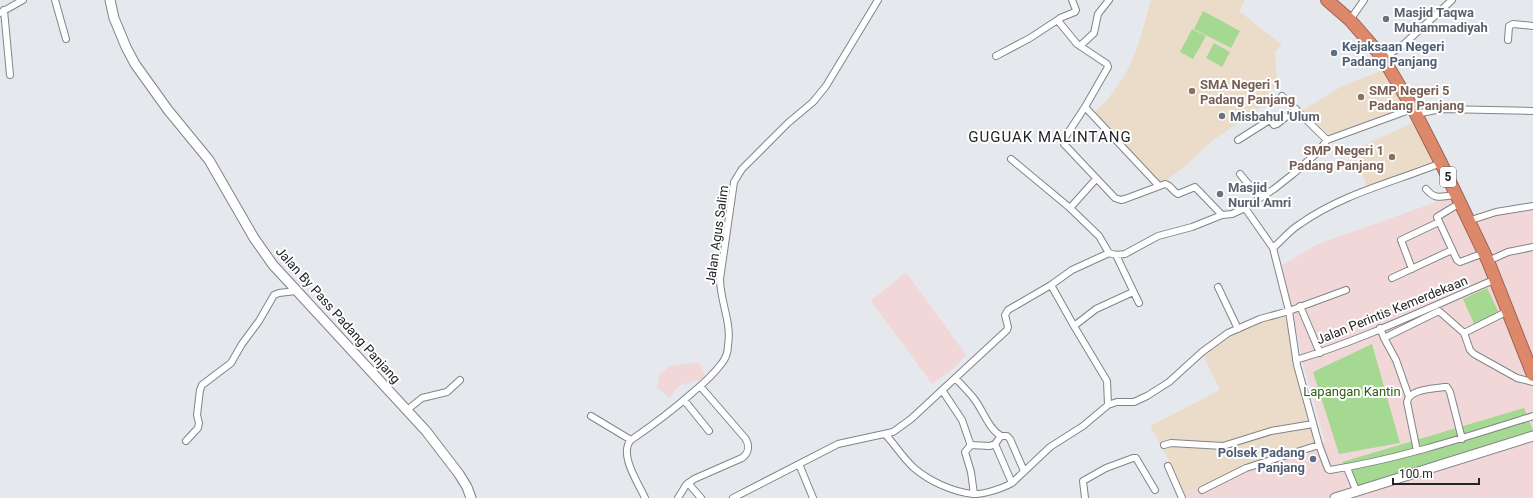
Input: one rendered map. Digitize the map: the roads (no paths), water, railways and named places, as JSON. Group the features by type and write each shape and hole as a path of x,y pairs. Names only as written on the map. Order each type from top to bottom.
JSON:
{"highway":[{"name":"5","path":"1327,0 1350,20 1383,58 1414,111 1441,162 1496,279 1533,375"}],"main road":[{"name":"Jalan By Pass Padang Panjang","path":"110,0 114,18 135,64 168,110 209,160 254,238 273,265 426,431 459,474 467,487 471,498"},
{"path":"1335,498 1356,490 1533,436"}],"street":[{"path":"10,75 2,11 23,0"},
{"path":"55,0 66,39"},
{"name":"Jalan Agus Salim","path":"631,440 666,416 700,386 723,362 729,345 729,335 726,312 720,292 720,279 734,182 742,169 788,123 813,102 826,86 878,0"},
{"path":"996,56 1030,38 1059,19 1075,12 1076,10 1072,0"},
{"path":"1080,46 1094,33 1098,14 1109,0"},
{"path":"1350,20 1364,0"},
{"path":"1383,58 1402,46 1452,0"},
{"path":"1059,19 1059,22 1080,46 1108,65 1085,107 1063,142 1115,198 1121,200 1167,184 1175,193 1178,194 1193,187 1197,188 1222,215"},
{"path":"1508,40 1509,26 1513,24 1533,26"},
{"path":"1282,96 1328,140"},
{"path":"1085,107 1159,186"},
{"path":"734,498 838,444 892,432 911,419 1007,330 1008,327 1005,315 1008,310 1052,285 1072,270 1109,253 1116,255 1125,254 1158,236 1192,227 1222,215 1232,214 1245,208 1274,189 1293,174 1318,152 1328,140 1414,111 1441,109 1533,111"},
{"path":"1238,140 1268,121 1271,121 1274,125 1277,124 1296,110"},
{"path":"1011,159 1070,208 1099,236 1109,253"},
{"path":"1273,248 1299,224 1327,207 1358,193 1441,162"},
{"path":"1240,174 1260,198"},
{"path":"1070,208 1096,179"},
{"path":"1426,189 1436,197 1458,199"},
{"path":"1458,199 1437,217 1457,260 1460,262 1533,247"},
{"path":"1468,221 1496,212 1533,206"},
{"path":"1245,208 1273,248 1289,310 1296,360 1318,445 1328,469 1347,468 1417,451 1462,439 1533,416"},
{"path":"1412,269 1401,240 1439,222"},
{"path":"1392,278 1452,250"},
{"path":"1116,255 1138,303"},
{"name":"Jalan Perintis Kemerdekaan","path":"1296,360 1380,328 1496,279"},
{"path":"1052,285 1107,382 1108,405"},
{"path":"1218,287 1238,329"},
{"path":"886,434 912,466 922,474 954,490 974,494 1004,487 1012,483 1050,447 1083,426 1108,405 1117,402 1134,402 1147,396 1169,382 1212,344 1228,333 1260,319 1346,290"},
{"path":"186,441 198,428 199,423 197,415 202,385 231,363 242,344 259,321 274,295 296,291"},
{"path":"1074,326 1096,309 1133,292"},
{"path":"1300,306 1320,352"},
{"path":"1384,338 1439,311 1464,333 1470,350 1474,354 1517,378 1533,382"},
{"path":"1464,333 1508,311"},
{"path":"1380,328 1396,360 1409,397"},
{"path":"955,378 974,398 998,434 1007,436 1010,439 1024,471"},
{"path":"407,410 422,398 447,392 460,380"},
{"path":"678,498 688,483 742,458 745,456 748,449 745,438 700,386"},
{"path":"1417,451 1407,402 1409,397 1414,393 1447,387 1450,392 1462,439"},
{"path":"942,390 962,420 970,445"},
{"path":"684,400 709,431"},
{"path":"591,416 631,440 626,449 628,461 646,498"},
{"path":"1164,445 1171,443 1223,446 1271,431 1313,424"},
{"path":"970,445 990,446 995,444 1002,436"},
{"path":"995,444 1012,483"},
{"path":"970,445 965,452 971,472 974,494"},
{"path":"1202,490 1246,468 1318,445"},
{"path":"1085,498 1083,481 1106,468 1133,458 1136,458 1155,490"},
{"path":"799,464 813,498"},
{"path":"1168,466 1182,498"},
{"path":"1347,468 1356,490"},
{"path":"688,483 701,498"}],"place":[{"name":"Masjid Taqwa Muhammadiyah","path":"1386,19"},
{"name":"Kejaksaan Negeri Padang Panjang","path":"1334,53"},
{"name":"SMA Negeri 1 Padang Panjang","path":"1192,91"},
{"name":"SMP Negeri 5 Padang Panjang","path":"1361,97"},
{"name":"Misbahul 'Ulum","path":"1222,116"},
{"name":"SMP Negeri 1 Padang Panjang","path":"1392,157"},
{"name":"Masjid Nurul Amri","path":"1220,194"},
{"name":"Polsek Padang Panjang","path":"1313,459"}],"district":[{"name":"GUGUAK MALINTANG","path":"1050,137"}],"park label":[{"name":"Lapangan Kantin","path":"1352,391"}]}
